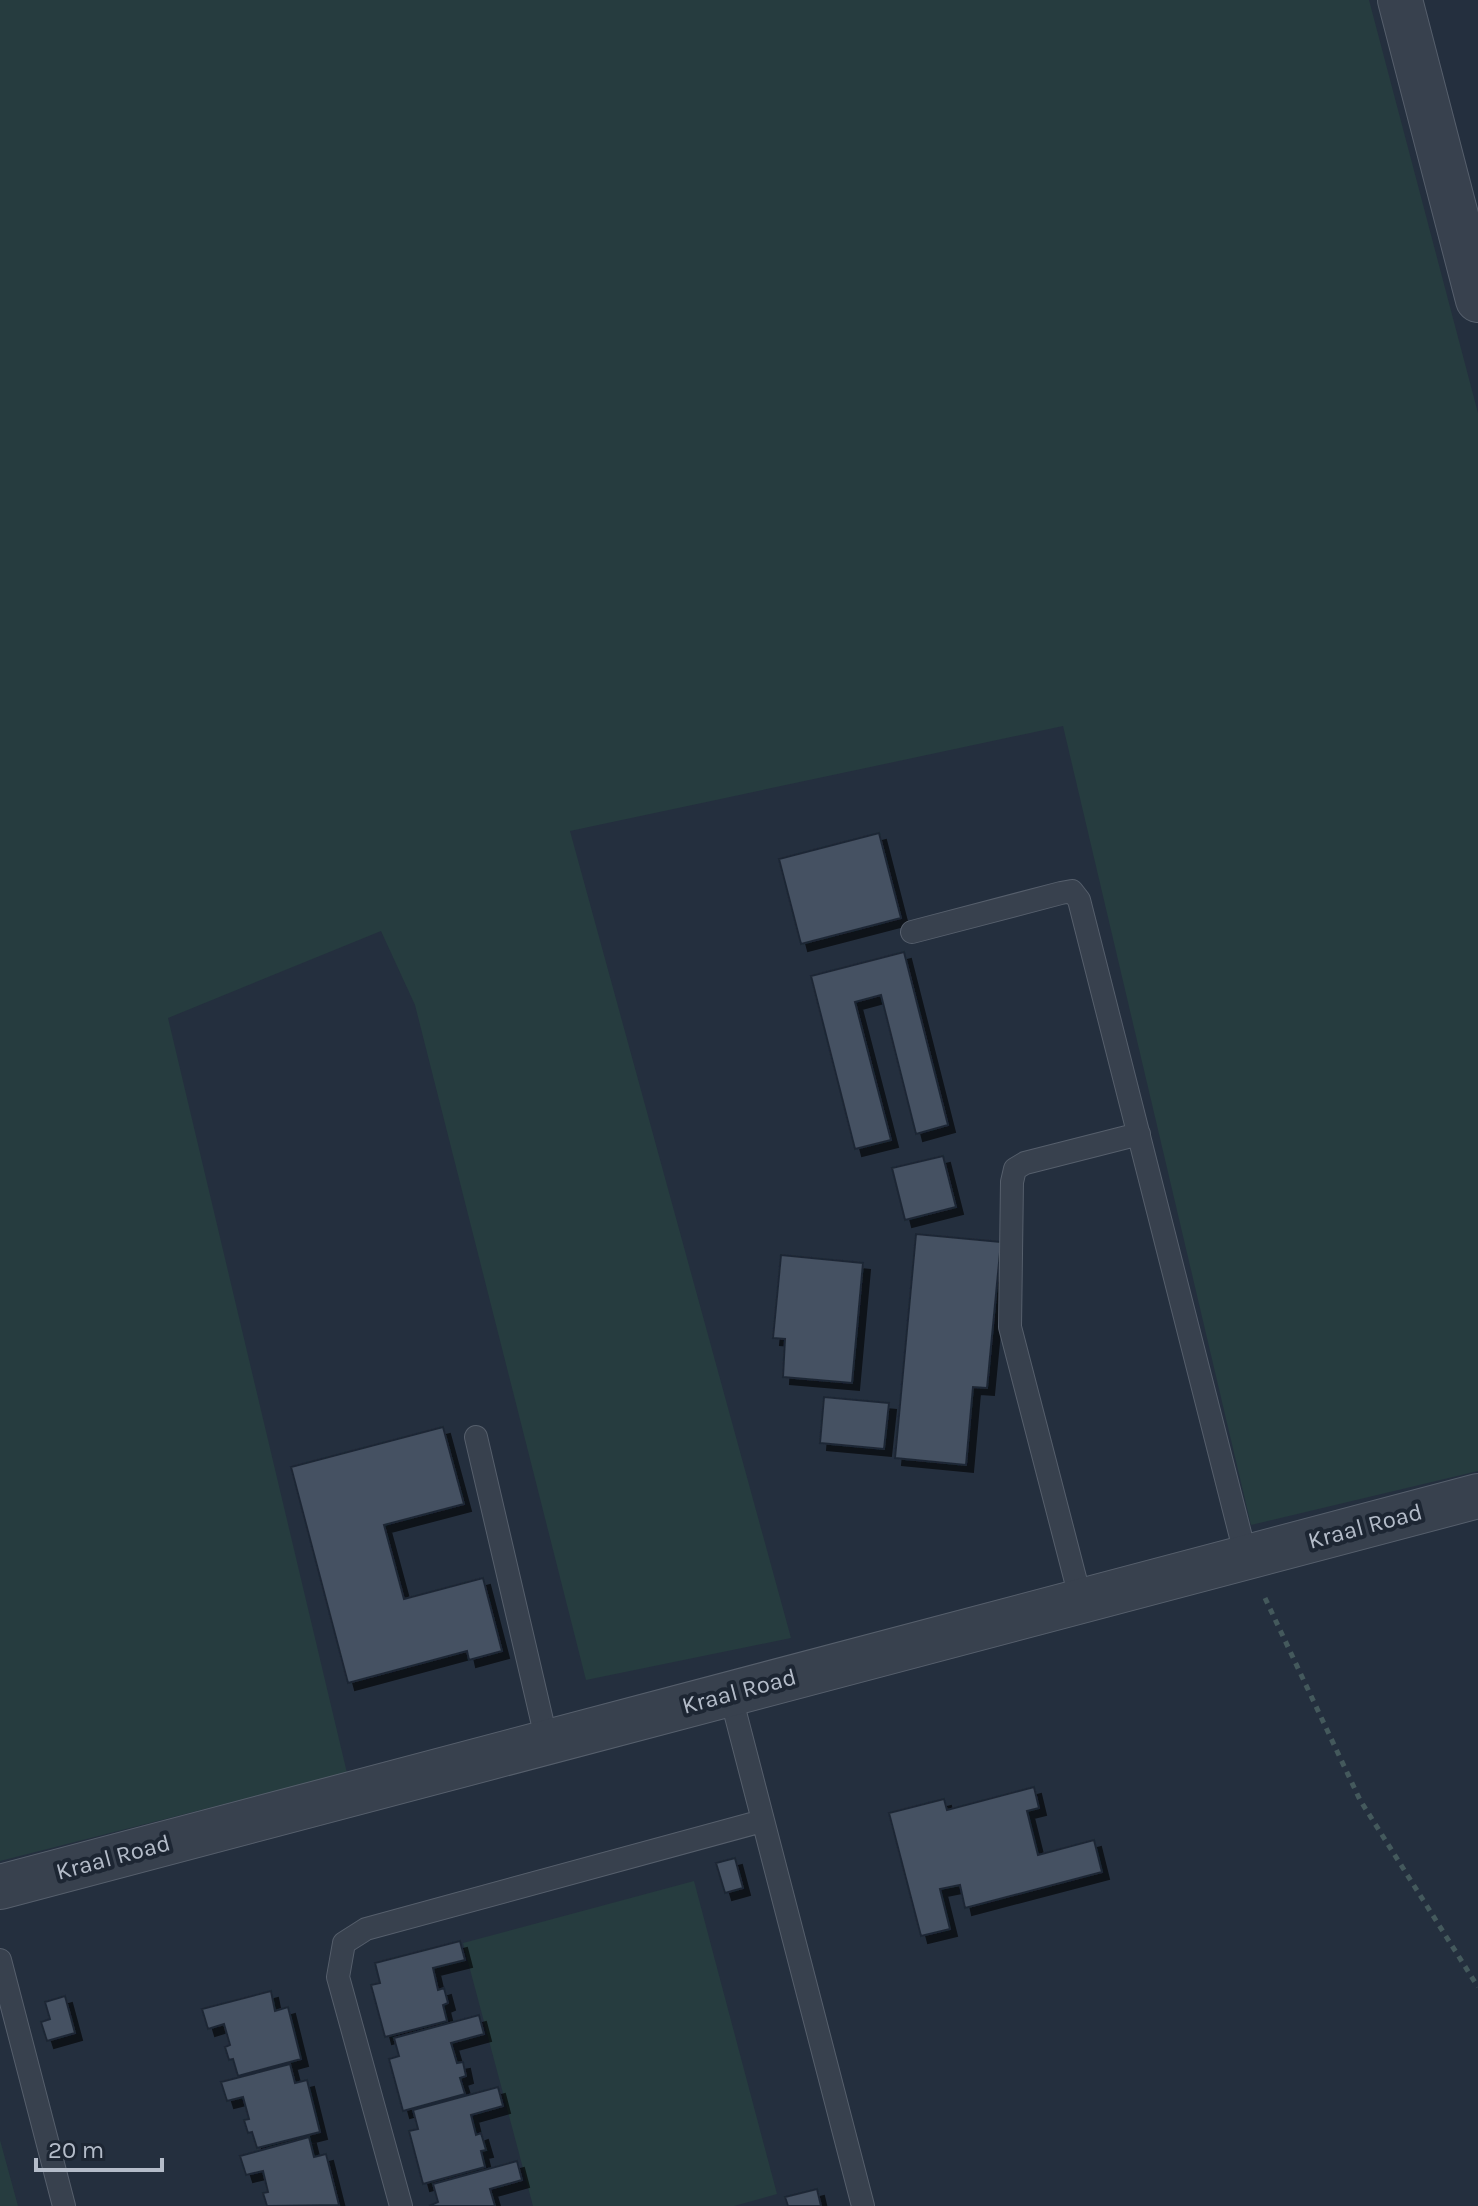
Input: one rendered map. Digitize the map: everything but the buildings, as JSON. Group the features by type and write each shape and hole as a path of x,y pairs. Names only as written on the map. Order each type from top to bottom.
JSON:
{"street":[{"path":"1400,0 1478,300"},
{"name":"Kraal Road","path":"0,1887 1478,1496"}],"lane":[{"path":"912,932 1072,891 1079,900 1246,1557"},
{"path":"1081,1601 1010,1327 1012,1182 1015,1169 1025,1163 1139,1134"},
{"path":"476,1437 547,1742"},
{"path":"730,1693 863,2206"},
{"path":"401,2206 338,1977 344,1943 366,1929 762,1821"},
{"path":"0,1960 64,2206"}],"path":[{"path":"1246,1557 1360,1800 1478,1987"}],"green space":[{"path":"0,0 1369,0 1478,413 1478,1471 1251,1525 1063,726 570,831 791,1638 586,1680 415,1005 381,931 168,1018 347,1773 0,1861"},
{"path":"694,1881 777,2194 734,2206 533,2206 463,1943"},
{"path":"0,2140 18,2206 0,2206"}]}
